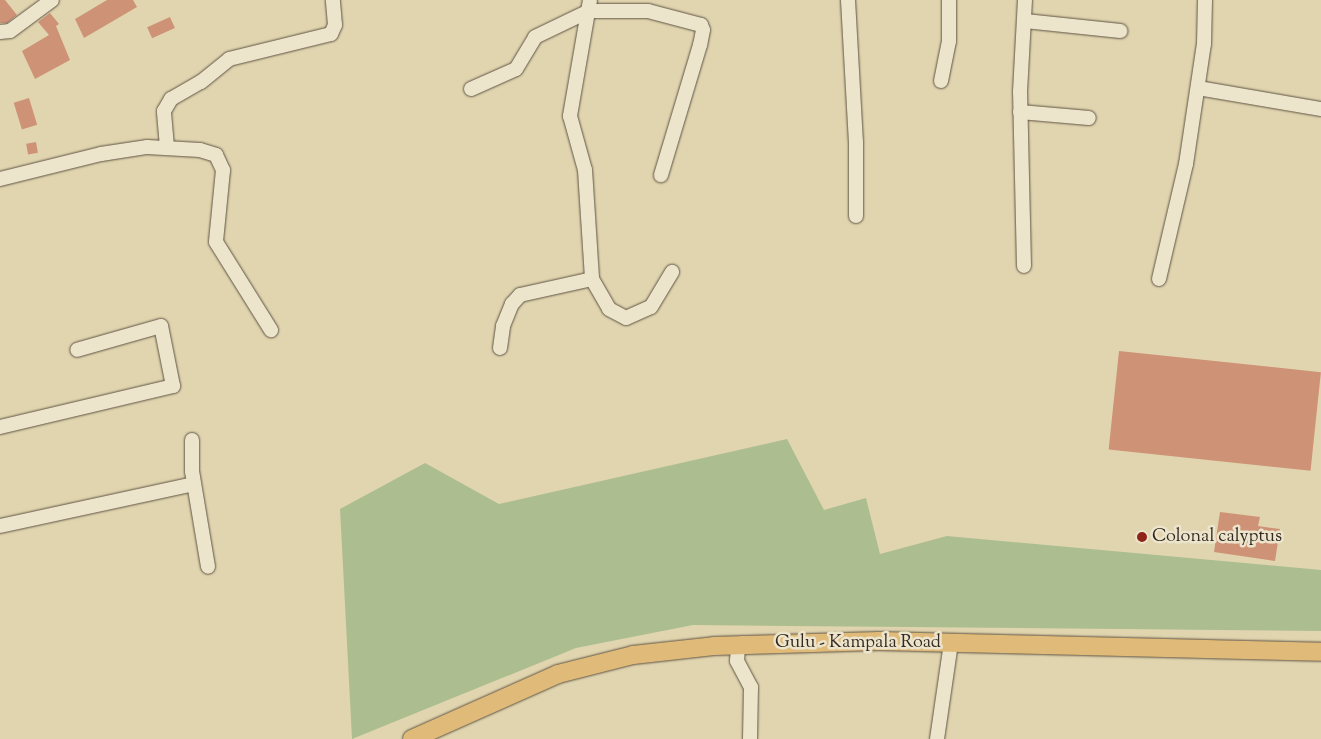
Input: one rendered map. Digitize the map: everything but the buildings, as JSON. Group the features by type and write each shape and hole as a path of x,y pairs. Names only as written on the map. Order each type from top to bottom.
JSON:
{"main road":[{"name":"Gulu - Kampala Road","path":"412,739 511,693 594,664 633,655 744,643 951,643 1321,652"}],"street":[{"path":"0,32 10,32 52,0"},
{"path":"167,147 164,111 171,99 201,82 229,59 331,34 335,25 333,0"},
{"path":"848,0 856,142 856,216"},
{"path":"941,81 949,41 949,0"},
{"path":"1024,266 1020,112 1025,0"},
{"path":"1159,279 1186,164 1198,88 1205,0"},
{"path":"589,6 570,121 586,170 592,279 609,309 626,318 638,315 651,307 672,272"},
{"path":"471,89 508,74 524,60 535,37 589,6 648,11 703,28 661,175"},
{"path":"1025,21 1120,31"},
{"path":"1198,88 1321,109"},
{"path":"1020,112 1089,118"},
{"path":"0,179 101,154 167,147 200,150 220,158 223,170 216,242 271,330"},
{"path":"500,348 503,326 512,304 520,295 592,279"},
{"path":"0,427 174,386 161,326 76,350"},
{"path":"192,440 194,484 208,567"},
{"path":"0,526 194,484"},
{"path":"744,643 738,647 737,661 751,687 750,739"},
{"path":"937,739 951,643"}],"green space":[{"path":"787,439 824,510 866,498 880,554 947,536 1321,570 1321,631 693,625 576,648 352,739 340,509 425,463 499,504"}],"place":[{"name":"Colonal calyptus","path":"1142,537"}]}
